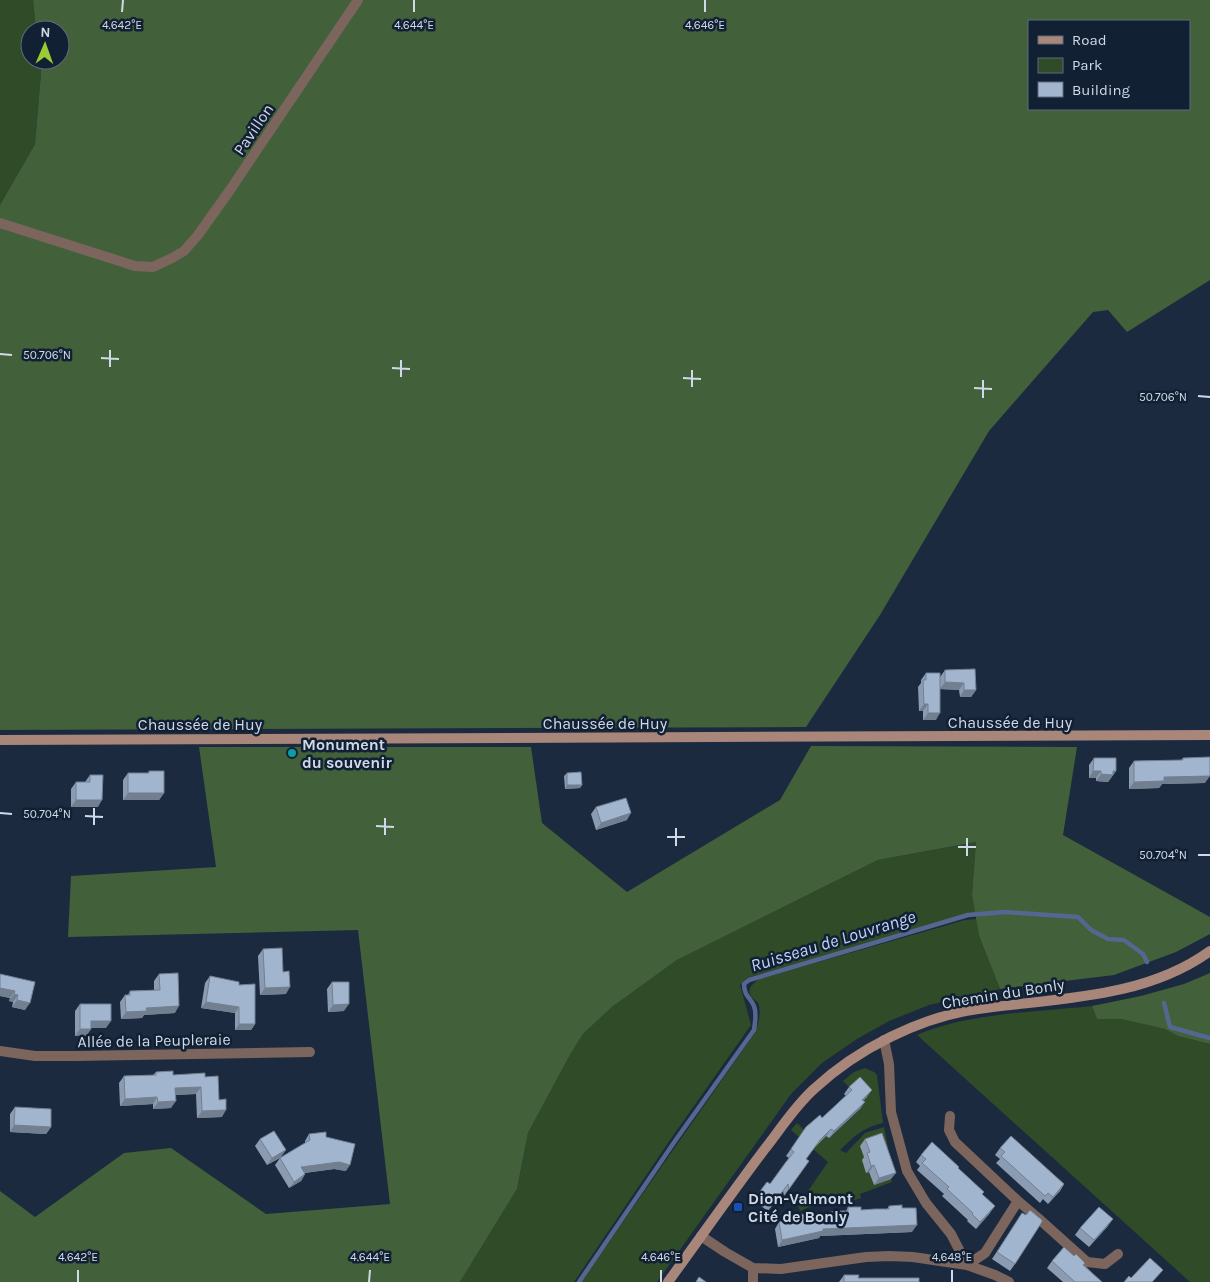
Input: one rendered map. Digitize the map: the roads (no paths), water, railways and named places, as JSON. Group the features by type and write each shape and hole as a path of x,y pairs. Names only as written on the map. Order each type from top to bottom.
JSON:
{"main road":[{"name":"Chaussée de Huy","path":"0,740 1210,735"},
{"name":"Chemin du Bonly","path":"668,1282 738,1184 799,1104 814,1088 848,1062 884,1040 918,1024 948,1014 1095,994 1138,984 1180,970 1210,951"}],"street":[{"name":"Pavillon","path":"0,223 121,262 153,267 172,258 184,250 198,235 358,0"},
{"path":"884,1040 889,1064 891,1112 906,1171 926,1203 951,1234 967,1265"},
{"name":"Allée de la Peupleraie","path":"0,1051 35,1056 310,1052"},
{"path":"950,1116 950,1130 955,1142 1087,1262 1105,1264 1118,1254"},
{"path":"967,1265 985,1253 1018,1201"},
{"path":"701,1236 753,1268 781,1269 866,1257 913,1257 967,1265 1009,1282"},
{"path":"753,1268 753,1282"}],"waterway":[{"name":"Ruisseau de Louvrange","path":"579,1282 675,1141 754,1030 755,1009 744,988 744,984 749,980 968,915 1005,912 1078,917 1091,930 1108,939 1124,940 1143,954 1147,962"},
{"name":"Ruisseau de Louvrange","path":"1164,1003 1170,1027 1210,1038"}],"place":[{"name":"Monument du souvenir","path":"292,753"},
{"name":"Dion-Valmont Cité de Bonly","path":"738,1207"}]}
